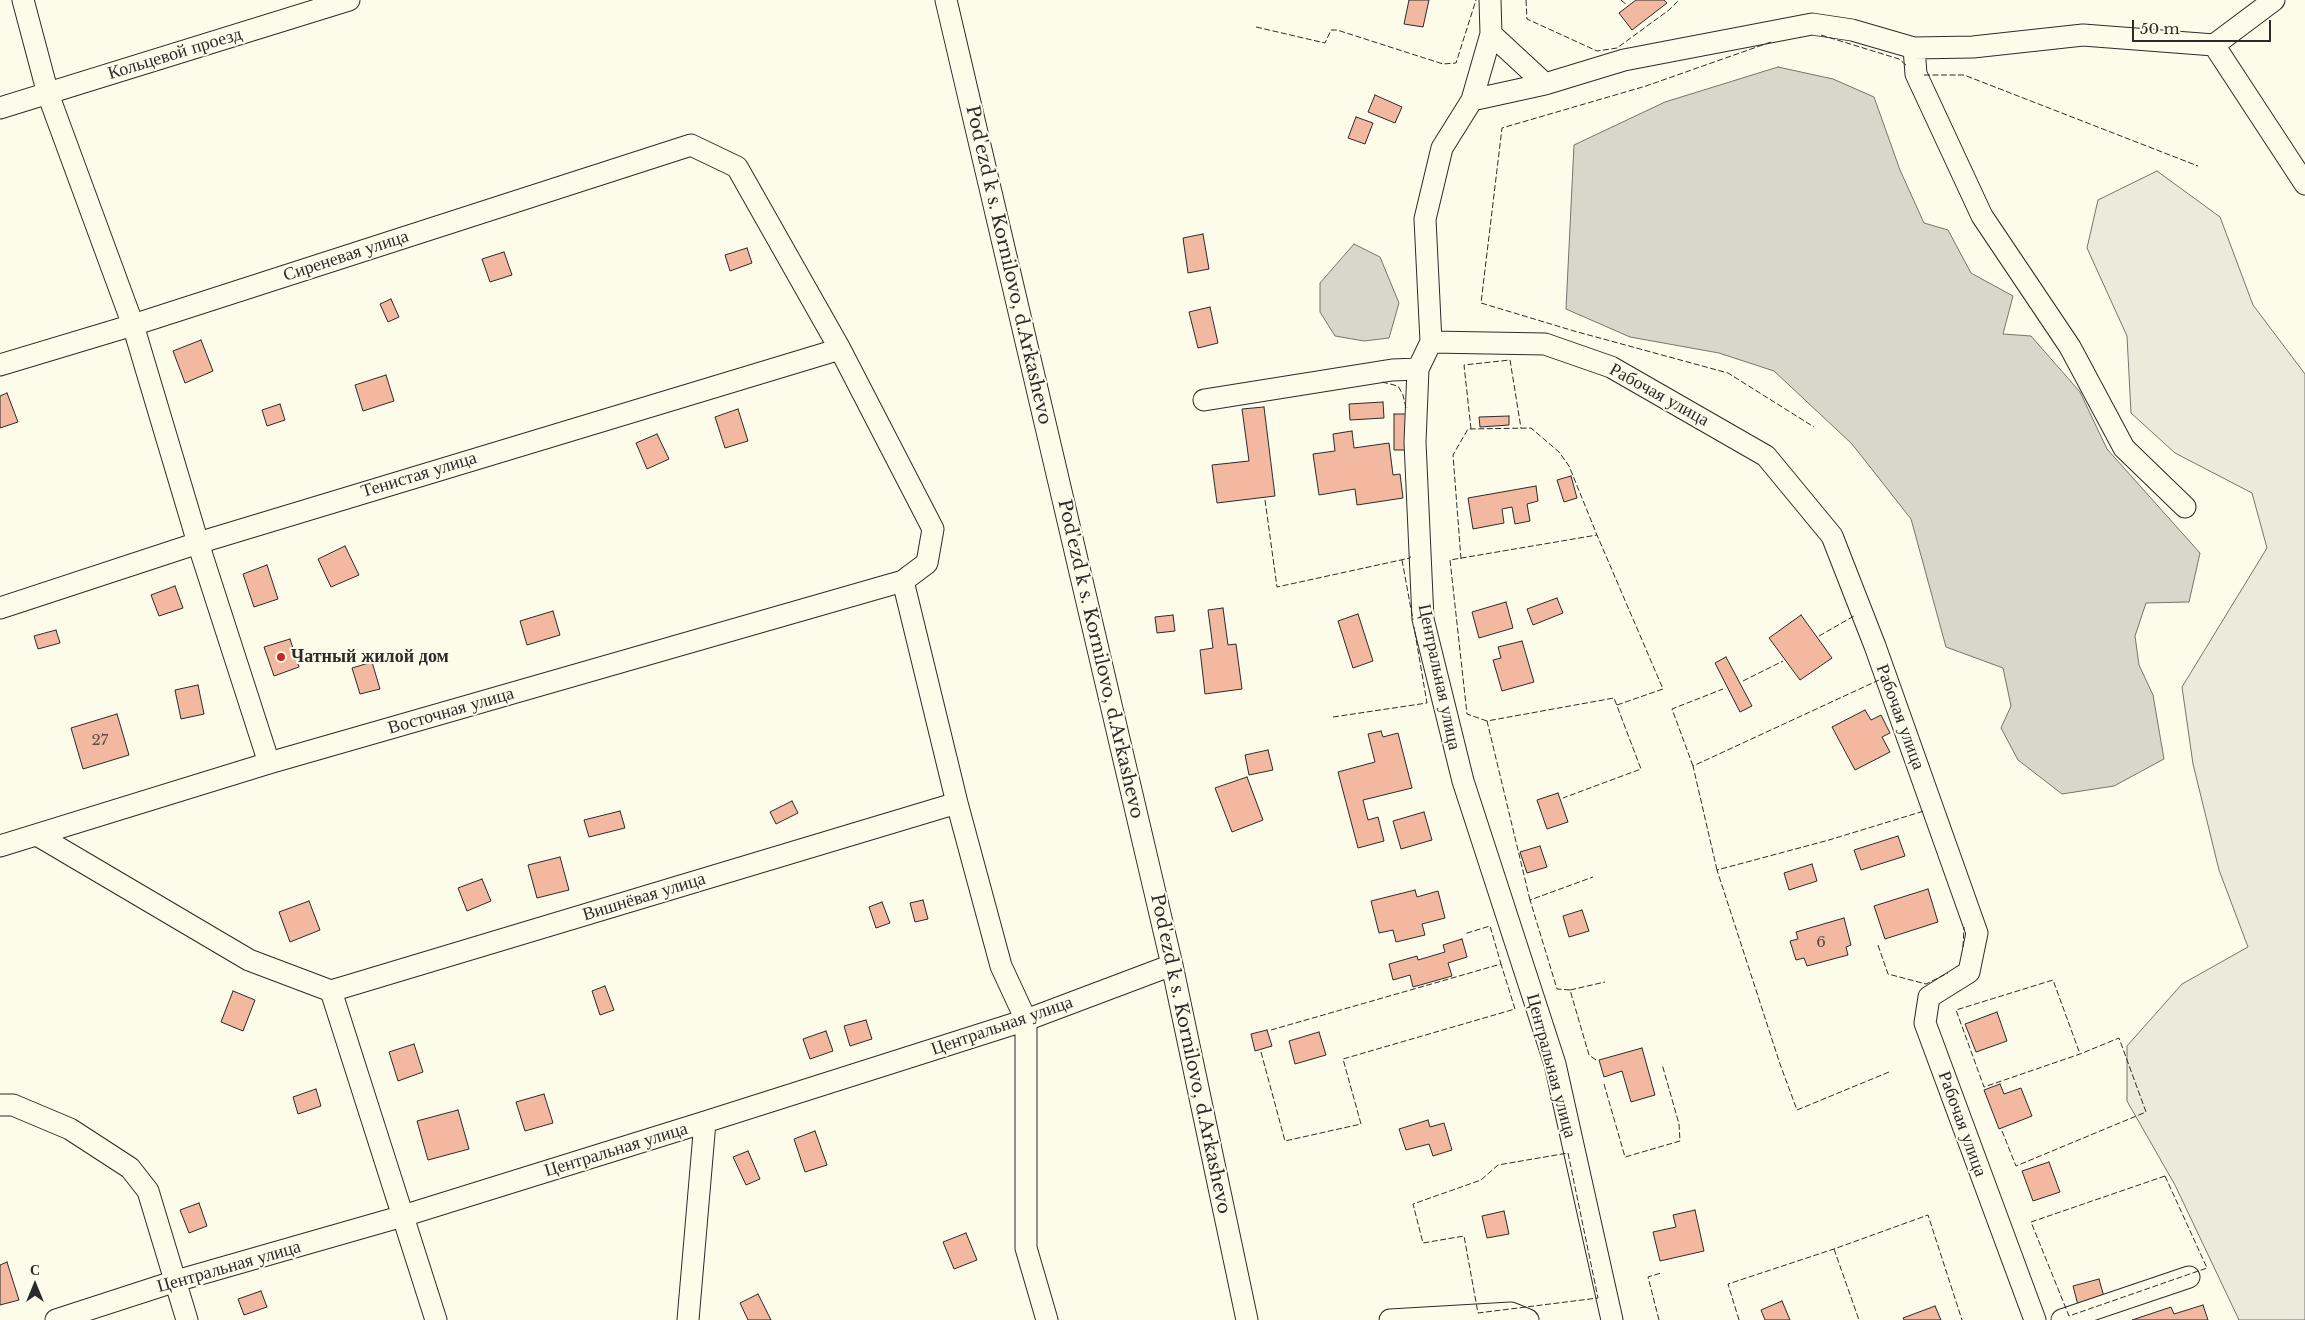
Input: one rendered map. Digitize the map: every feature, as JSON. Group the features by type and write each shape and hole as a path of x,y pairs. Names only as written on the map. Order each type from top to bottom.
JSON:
{"street":[{"path":"23,0 48,94 133,325 198,543 269,763"},
{"name":"Кольцевой проезд","path":"0,108 349,0"},
{"name":"Pod'ezd k s. Kornilovo, d.Arkashevo","path":"946,0 1172,966 1247,1320"},
{"name":"Центральная улица","path":"1490,0 1491,34 1472,100 1442,148 1425,219 1431,342 1418,369 1415,442 1423,619 1463,781 1554,1064 1612,1320"},
{"path":"1472,100 1545,84 1624,60 1812,24 1852,30 1914,48 1973,47 2083,35 2214,45 2274,0"},
{"path":"1491,34 1545,84"},
{"path":"2214,45 2305,184"},
{"path":"1914,48 1916,74 1982,216 2070,347 2124,448 2185,507"},
{"name":"Сиреневая улица","path":"0,365 133,325 690,145 737,167 840,348"},
{"name":"Рабочая улица","path":"1431,342 1545,344 1611,367 1766,456 1832,536 1875,646 1977,933 1969,972 1929,997 1925,1023 2034,1320"},
{"path":"840,348 933,529 927,563 903,581 957,803 1001,966 1026,1020 1026,1248 1048,1320"},
{"name":"Тенистая улица","path":"0,608 198,543 840,348"},
{"path":"1204,400 1392,370 1418,369"},
{"name":"Восточная улица","path":"0,846 269,763 903,581"},
{"name":"Вишнёвая улица","path":"332,991 957,803"},
{"path":"37,835 249,960 332,991 436,1320"},
{"name":"Центральная улица","path":"56,1320 176,1281 403,1216 705,1122 1026,1020 1172,966"},
{"path":"0,1105 13,1105 70,1129 130,1168 148,1191 187,1320"},
{"path":"688,1320 705,1122"},
{"path":"2062,1320 2189,1277"},
{"path":"1390,1320 1511,1313 1528,1320"}],"shaded area":[{"path":"1778,67 1833,79 1874,97 1900,170 1924,223 1948,230 1971,273 2013,296 2003,334 2031,336 2080,392 2107,449 2200,553 2189,602 2146,603 2135,636 2139,665 2153,695 2164,759 2114,786 2062,794 2018,760 2001,728 2011,706 2003,668 1946,647 1911,519 1852,444 1774,371 1719,353 1630,337 1566,309 1574,145 1665,102"},
{"path":"2157,171 2220,217 2253,305 2305,374 2305,1320 2239,1320 2175,1185 2127,1101 2127,1046 2182,984 2248,947 2219,870 2193,764 2182,687 2267,548 2252,493 2175,453 2131,413 2127,336 2087,248 2098,200"},
{"path":"1354,244 1380,257 1399,303 1389,338 1364,341 1335,336 1320,312 1320,283"}],"building":[{"path":"1409,0 1429,0 1423,27 1404,24"},
{"path":"1636,0 1664,0 1667,3 1632,30 1619,13"},
{"path":"1375,95 1402,107 1395,123 1368,112"},
{"path":"1356,117 1373,123 1365,144 1348,138"},
{"path":"1203,234 1209,269 1188,273 1183,238"},
{"path":"747,248 752,263 730,271 725,255"},
{"path":"504,252 512,275 490,282 482,259"},
{"path":"391,299 399,317 388,322 380,304"},
{"path":"1210,307 1218,343 1198,348 1189,312"},
{"path":"201,340 213,371 185,383 173,351"},
{"path":"386,375 394,401 363,411 355,385"},
{"path":"7,393 18,422 0,428 0,396"},
{"path":"1383,402 1384,418 1350,420 1349,404"},
{"path":"280,404 285,420 267,426 262,410"},
{"path":"1264,407 1275,496 1217,503 1212,465 1249,461 1242,409"},
{"path":"738,409 748,441 725,448 715,417"},
{"path":"1394,414 1406,414 1406,450 1394,450"},
{"path":"1509,416 1509,425 1480,427 1479,417"},
{"path":"1352,431 1354,448 1389,443 1393,475 1400,474 1403,498 1357,505 1355,489 1319,495 1313,454 1335,451 1333,434"},
{"path":"657,434 669,459 647,469 636,443"},
{"path":"1571,476 1577,498 1564,502 1557,480"},
{"path":"1536,486 1538,501 1527,504 1530,521 1515,524 1512,507 1502,509 1504,523 1473,529 1468,498"},
{"path":"345,546 359,575 331,587 318,559"},
{"path":"267,565 278,599 254,607 243,574"},
{"path":"175,586 183,608 159,616 151,595"},
{"path":"1557,598 1563,613 1533,625 1527,609"},
{"path":"1506,602 1513,628 1479,638 1472,612"},
{"path":"1223,608 1228,645 1236,644 1242,689 1205,694 1200,650 1213,648 1208,610"},
{"path":"553,611 560,635 527,645 520,621"},
{"path":"1358,614 1373,661 1353,668 1338,621"},
{"path":"1173,615 1175,631 1157,633 1155,617"},
{"path":"1801,615 1832,658 1800,680 1769,638"},
{"path":"56,630 60,643 38,649 34,636"},
{"name":"Чатный жилой дом","path":"290,639 299,667 274,676 264,647"},
{"path":"1522,641 1534,682 1502,691 1493,660 1501,658 1498,647"},
{"path":"1726,657 1752,706 1740,712 1715,663"},
{"path":"372,662 380,689 360,694 352,668"},
{"path":"198,685 204,714 181,719 175,690"},
{"path":"1865,710 1871,720 1881,715 1890,733 1882,737 1890,752 1855,770 1832,727"},
{"path":"117,714 129,755 83,769 71,728"},
{"path":"1381,731 1383,737 1398,733 1412,788 1363,800 1368,820 1378,817 1384,841 1358,848 1338,772 1375,762 1368,734"},
{"path":"1268,750 1273,770 1249,775 1245,755"},
{"path":"1247,777 1263,820 1232,832 1215,788"},
{"path":"1558,793 1568,822 1547,829 1537,800"},
{"path":"792,801 798,813 776,824 770,812"},
{"path":"620,811 625,828 589,837 584,820"},
{"path":"1424,812 1432,840 1401,849 1393,821"},
{"path":"1898,836 1905,856 1861,870 1854,850"},
{"path":"1540,846 1547,867 1527,873 1520,852"},
{"path":"560,857 569,890 537,898 528,865"},
{"path":"1812,864 1817,881 1789,890 1784,873"},
{"path":"482,879 491,901 467,911 458,888"},
{"path":"1928,889 1938,922 1885,939 1874,906"},
{"path":"1415,890 1417,897 1438,891 1445,918 1422,924 1425,935 1396,942 1393,930 1379,933 1371,901"},
{"path":"923,900 928,919 915,922 910,903"},
{"path":"309,901 320,930 290,942 279,912"},
{"path":"882,902 890,923 876,928 869,907"},
{"path":"1582,910 1589,931 1569,937 1563,916"},
{"path":"1844,918 1851,945 1846,947 1848,955 1807,966 1804,958 1796,960 1790,941 1798,939 1796,932"},
{"path":"1462,939 1467,957 1448,963 1452,976 1413,987 1410,975 1393,980 1389,964 1417,956 1418,960 1445,952 1443,945"},
{"path":"605,986 614,1010 600,1015 592,991"},
{"path":"233,991 255,1000 243,1031 221,1022"},
{"path":"1997,1012 2007,1041 1976,1052 1965,1024"},
{"path":"866,1020 872,1039 850,1046 844,1026"},
{"path":"1267,1030 1272,1046 1255,1051 1251,1034"},
{"path":"826,1031 833,1051 810,1059 803,1039"},
{"path":"1319,1032 1326,1055 1295,1064 1289,1041"},
{"path":"414,1044 423,1072 398,1081 389,1052"},
{"path":"1642,1048 1655,1095 1631,1102 1622,1071 1604,1077 1599,1060"},
{"path":"2000,1084 2004,1094 2021,1088 2032,1116 1999,1129 1984,1090"},
{"path":"316,1089 321,1106 298,1114 293,1097"},
{"path":"544,1094 553,1123 525,1131 516,1102"},
{"path":"458,1110 469,1149 428,1160 417,1121"},
{"path":"1428,1120 1430,1127 1444,1123 1452,1150 1433,1156 1429,1144 1406,1150 1399,1129"},
{"path":"815,1131 827,1165 805,1172 794,1139"},
{"path":"748,1151 760,1179 746,1185 733,1157"},
{"path":"2049,1162 2060,1192 2033,1201 2022,1171"},
{"path":"199,1203 207,1226 189,1233 180,1210"},
{"path":"1695,1210 1704,1251 1660,1261 1653,1232 1676,1227 1673,1215"},
{"path":"1504,1211 1509,1234 1487,1238 1482,1216"},
{"path":"966,1233 977,1260 954,1269 943,1242"},
{"path":"7,1262 19,1300 0,1305 0,1265"},
{"path":"2099,1279 2104,1297 2078,1305 2073,1286"},
{"path":"261,1291 267,1307 244,1315 238,1299"},
{"path":"758,1294 771,1320 748,1320 740,1303"},
{"path":"1782,1301 1790,1320 1765,1320 1761,1310"},
{"path":"2203,1305 2208,1320 2132,1320 2171,1307 2174,1314"},
{"path":"1935,1306 1941,1320 1904,1320 1903,1318"}],"fence":[{"path":"1256,27 1325,43 1331,30 1337,30 1443,64 1456,63 1476,0"},
{"path":"1526,0 1527,19 1597,51 1617,48 1669,10 1679,0"},
{"path":"1621,0 1627,5"},
{"path":"1821,35 1899,59 1907,66"},
{"path":"1771,42 1646,86 1502,128 1481,303 1574,331 1728,373 1814,427"},
{"path":"1924,75 1964,75 2198,166"},
{"path":"1471,429 1464,365 1510,360 1521,428"},
{"path":"1382,382 1398,386 1403,395 1406,408"},
{"path":"1461,559 1453,455 1468,429 1531,428 1559,452 1569,466 1597,535"},
{"path":"1265,500 1277,587 1410,558 1410,556"},
{"path":"1487,721 1467,714 1450,560 1597,535 1663,689 1617,705"},
{"path":"1402,560 1413,620"},
{"path":"1819,636 1854,616"},
{"path":"1333,717 1427,703 1414,627"},
{"path":"1743,681 1783,661"},
{"path":"1717,870 1693,766 1879,680"},
{"path":"1693,766 1672,709 1723,689"},
{"path":"1530,900 1487,721 1614,698 1641,769 1563,798"},
{"path":"1889,1072 1797,1110 1780,1064 1717,870 1829,840 1924,811"},
{"path":"1570,990 1557,989 1530,900 1593,877"},
{"path":"1271,1030 1501,964 1490,926 1464,934"},
{"path":"1963,947 1964,927"},
{"path":"1878,945 1888,974 1926,984 1948,973"},
{"path":"1261,1052 1285,1141 1361,1124 1343,1059 1515,1009 1501,964"},
{"path":"2002,1131 2016,1166 2146,1112 2119,1038 2080,1054 1984,1087 1956,1010 2053,980 2080,1054"},
{"path":"1596,1060 1589,1055 1570,990 1605,982"},
{"path":"1604,1084 1625,1157 1680,1141 1679,1124 1662,1064"},
{"path":"1568,1153 1598,1298 1478,1313 1464,1236 1423,1243 1413,1204 1481,1180 1498,1165 1568,1153"},
{"path":"2165,1176 2207,1268 2069,1316 2031,1222 2165,1176"},
{"path":"1739,1320 1728,1284 1928,1215 1962,1320"},
{"path":"1834,1249 1859,1320"},
{"path":"1659,1320 1648,1277 1661,1273"}],"place":[{"name":"Чатный жилой дом","path":"281,657"}]}
